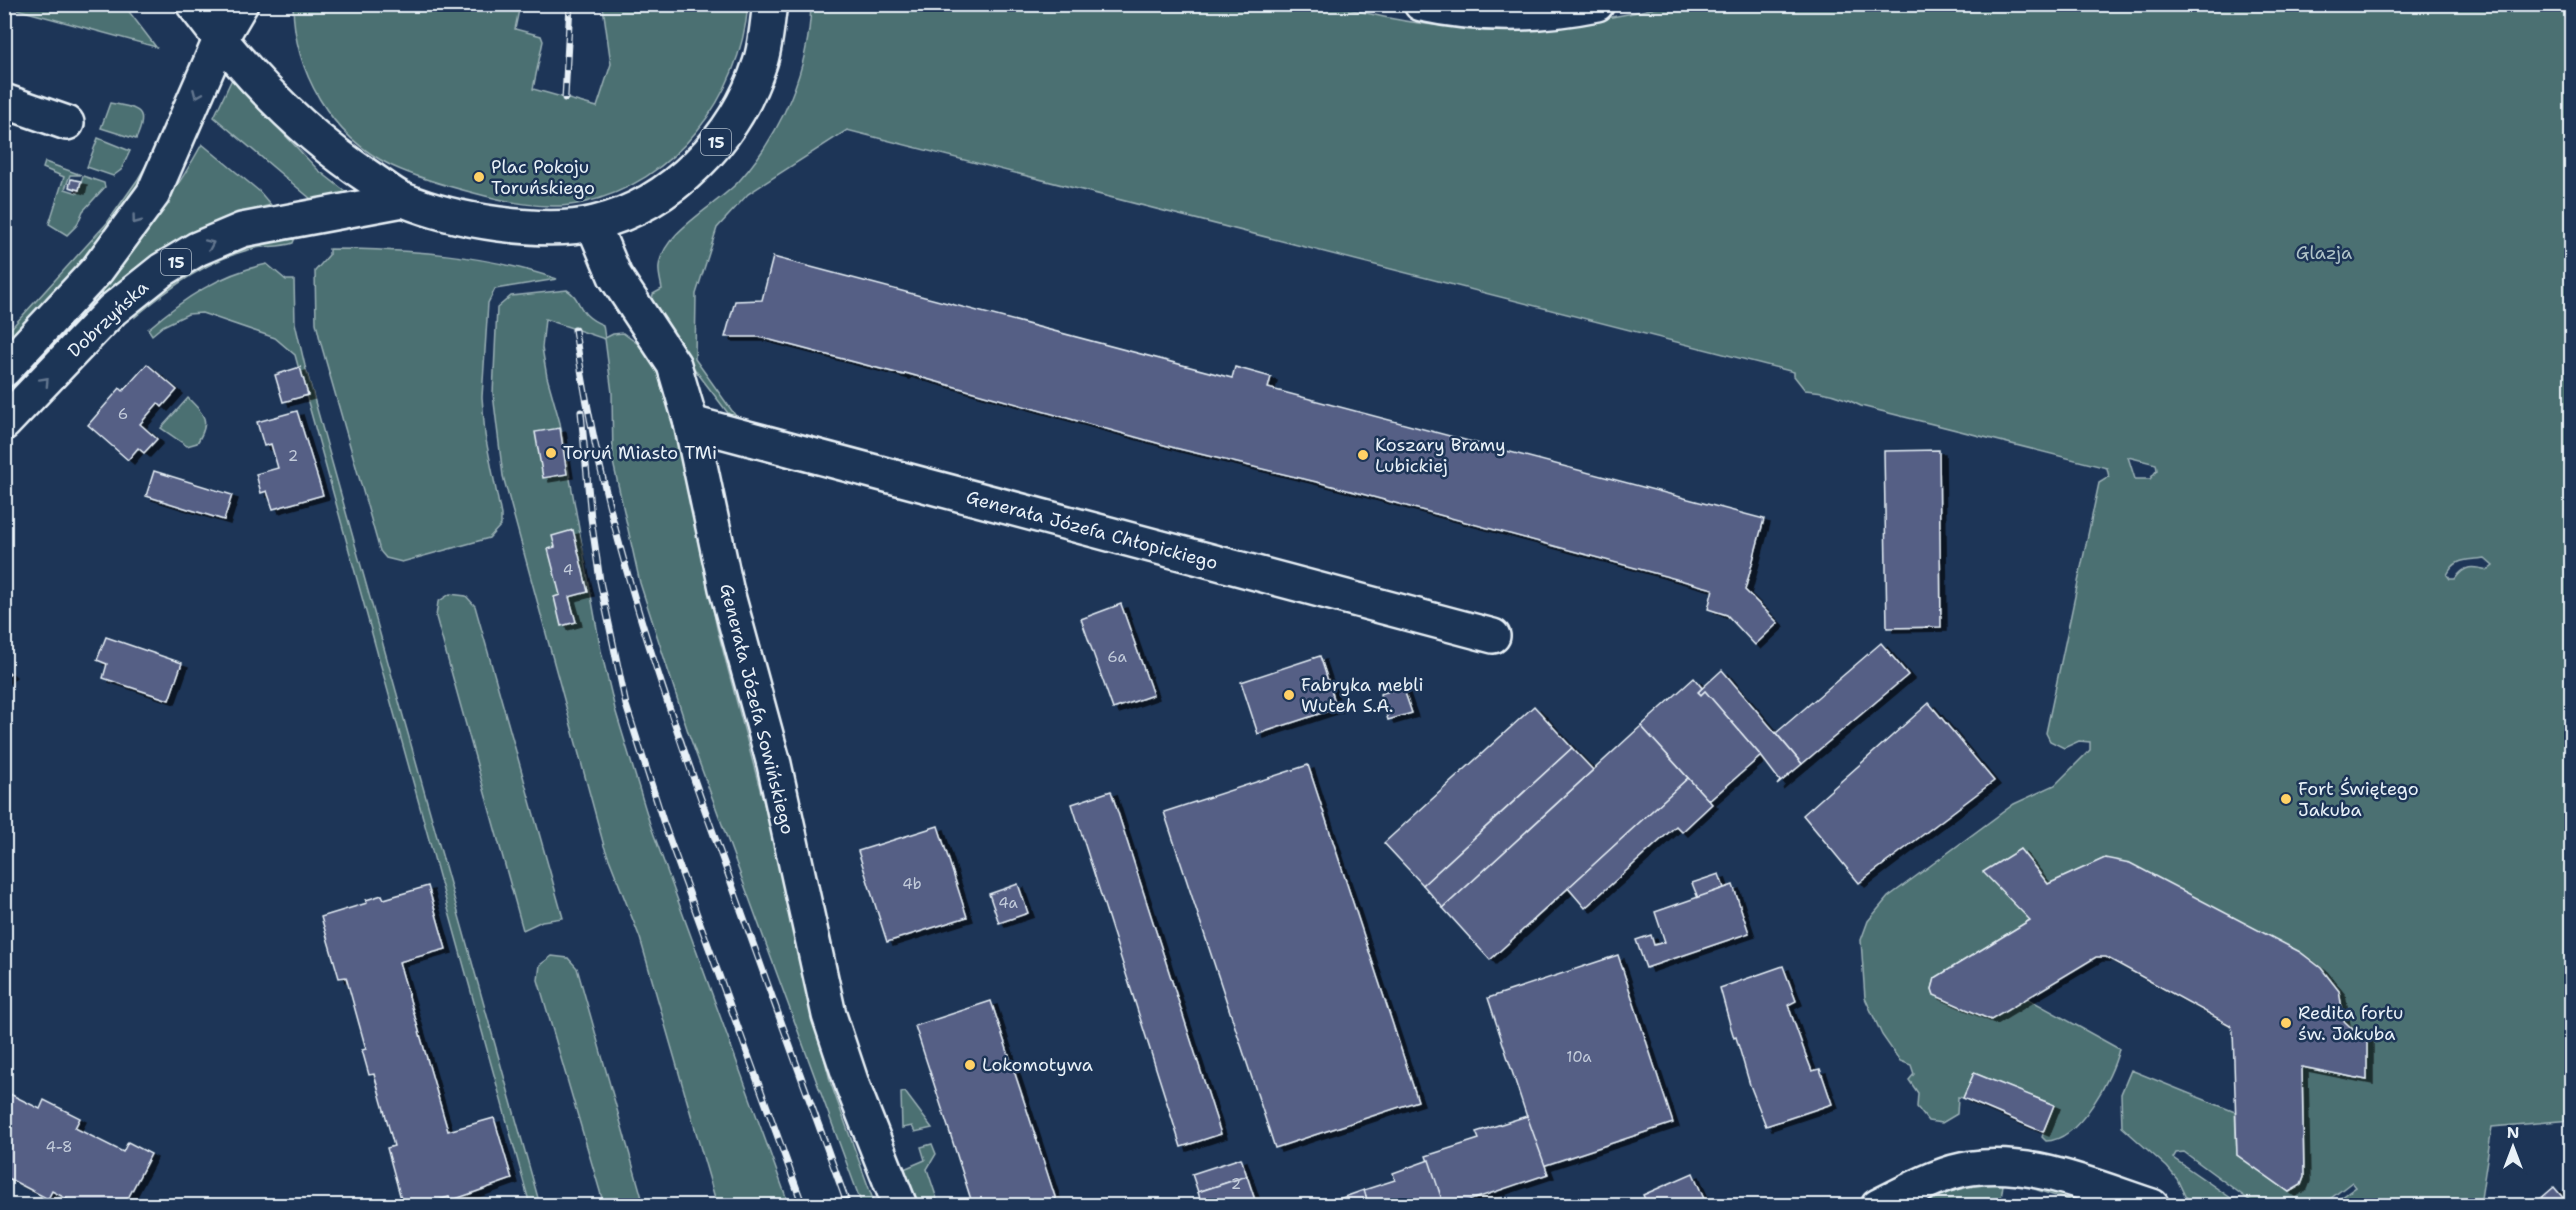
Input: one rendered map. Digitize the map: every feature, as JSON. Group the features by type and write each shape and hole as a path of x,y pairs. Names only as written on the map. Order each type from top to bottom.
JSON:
{"street":[{"path":"193,4 220,40 300,125 342,160 403,200"},
{"path":"220,40 241,4"},
{"name":"15","path":"403,200 466,219 527,228 593,224 623,215 666,192 708,154 742,106 757,70 770,4"},
{"path":"1421,4 1449,10 1494,14 1556,11 1597,4"},
{"name":"Dobrzyńska","path":"4,370 97,270 140,215 160,180 220,40"},
{"path":"4,101 67,123"},
{"name":"Dobrzyńska","path":"4,423 112,310 162,270 197,249 242,230 403,200"},
{"name":"Generała Józefa Sowińskiego","path":"593,224 615,276 674,365 691,423 726,588 774,764 829,1015 853,1088 900,1206"},
{"name":"Generała Józefa Chłopickiego","path":"691,423 1493,636"},
{"path":"1878,1206 1952,1173 1971,1168 2004,1167 2034,1169 2152,1206"}],"green space":[{"name":"Glazja","path":"1329,4 1405,21 1472,28 1506,28 1573,23 1672,4 2571,5 2571,1120 2492,1127 2480,1205 2331,1205 2356,1187 2352,1182 2322,1205 2256,1205 2184,1152 2176,1153 2173,1158 2241,1205 2197,1205 2185,1196 2177,1179 2167,1167 2122,1127 2121,1094 2131,1070 2235,1112 2237,1155 2289,1192 2301,1185 2304,1177 2302,1067 2367,1080 2367,1037 2361,1037 2344,1021 2339,991 2105,858 2048,884 2020,850 2030,920 1935,978 1932,989 1934,995 1990,1020 2027,998 2119,1049 2109,1076 2102,1091 2082,1120 2058,1138 2046,1141 2042,1137 2054,1105 1974,1073 1963,1098 1958,1097 1957,1114 1942,1123 1928,1121 1917,1107 1918,1093 1909,1080 1914,1074 1911,1065 1900,1061 1882,1035 1865,998 1861,940 1868,921 1888,897 2014,804 2055,785 2090,750 2090,742 2079,741 2064,748 2050,741 2046,733 2099,483 2109,477 2107,468 1861,406 1827,393 1805,390 1794,376 1794,372 847,130 748,194 717,228 696,294 695,359 740,422 734,421 674,342 651,305 653,294 662,289 659,266 670,241 740,180 769,141 799,76 805,53 811,5","holes":["2128,457 2156,464 2157,470 2150,479 2135,479","2484,558 2493,566 2488,570 2469,568 2462,571 2455,579 2450,579 2447,575 2450,569 2458,563"]},
{"path":"124,5 156,47 5,6"},
{"path":"293,5 520,5 515,29 541,36 543,41 533,89 597,107 611,64 603,7 600,5 748,5 742,39 732,72 716,103 697,131 673,156 646,177 616,193 582,203 542,206 453,188 392,166 370,153 334,119 308,77 295,30"},
{"path":"232,79 318,170 350,195 311,199 214,117"},
{"path":"110,103 139,112 142,121 136,139 101,128"},
{"path":"170,125 149,169 116,221 80,264 5,344 4,336 107,223 138,179"},
{"path":"98,138 130,151 121,170 113,176 87,167"},
{"path":"202,144 259,191 271,205 227,218 188,235 154,255 92,305 5,398 4,394 85,305 136,244 182,179"},
{"path":"45,162 81,175 70,175 65,189 78,193 83,176 104,183 105,187 83,211 77,225 67,235 49,224 64,177 43,168"},
{"path":"296,235 293,243 256,248 207,266 162,295 135,317 135,310 154,296 211,262 251,247"},
{"path":"329,249 386,250 444,255 501,264 557,279 495,289 488,303 482,397 485,435 501,515 501,525 489,538 402,562 386,558 380,551 316,323 315,271 329,255"},
{"path":"267,264 286,280 294,280 295,323 305,366 540,1205 530,1205 295,355 275,338 202,313 188,314 163,326 152,335 148,329 175,307 203,289 234,274"},
{"path":"567,290 588,316 603,325 605,338 623,333 642,347 658,368 673,411 717,628 798,931 800,965 831,1084 875,1205 862,1205 688,732 640,583 613,462 612,393 605,339 545,319 542,348 547,377 560,423 601,651 615,709 650,824 789,1205 717,1205 640,938 604,846 503,476 493,394 497,308 511,296"},
{"path":"188,398 199,409 205,424 197,443 187,446 161,428"},
{"path":"450,594 466,596 475,606 563,918 542,921 523,930 436,617 438,602"},
{"path":"552,956 568,958 577,968 644,1205 604,1205 538,980 540,965"},
{"path":"905,1092 932,1128 915,1132 912,1126 902,1128 901,1093"},
{"path":"932,1144 936,1154 927,1169 939,1205 917,1205 904,1169 925,1160 921,1147"},
{"path":"2031,1181 2103,1205 2075,1205 2071,1201 2016,1183"},
{"path":"1968,1182 1998,1182 2003,1185 2000,1205 1955,1203 1953,1206 1905,1206 1939,1192 1954,1191"}],"building":[{"path":"71,179 81,181 79,190 69,187"},
{"name":"Koszary Bramy Lubickiej","path":"773,257 1232,378 1235,367 1271,377 1268,388 1764,519 1745,590 1778,623 1755,645 1727,615 1708,609 1713,589 1325,484 1175,448 905,373 904,375 759,337 725,337 735,301 762,300"},
{"path":"147,364 177,390 162,407 158,403 140,424 157,439 144,453 138,448 128,460 88,425 120,388 123,391"},
{"path":"300,367 308,395 283,402 275,375"},
{"path":"297,411 323,495 273,509 267,491 261,493 256,474 278,468 271,444 264,446 257,422"},
{"name":"Toruń Miasto TMi","path":"560,428 567,474 543,478 535,432"},
{"path":"1939,450 1941,627 1887,628 1884,451"},
{"path":"154,471 232,495 224,520 146,496"},
{"path":"573,530 588,592 569,597 576,622 561,626 554,597 560,595 548,549 555,547 552,536"},
{"path":"1121,604 1153,695 1113,709 1081,619"},
{"path":"106,637 182,663 169,700 103,678 107,664 97,660"},
{"path":"1881,643 1908,675 1802,764 1776,733"},
{"name":"Fabryka mebli Wuteh S.A.","path":"1320,656 1337,708 1258,734 1241,682"},
{"path":"4,668 10,673 4,679"},
{"path":"1722,670 1802,764 1777,785 1780,781 1761,756 1705,691 1701,695 1698,692"},
{"path":"1694,678 1702,688 1698,692 1701,695 1705,691 1761,756 1709,801 1641,726"},
{"path":"1403,687 1412,713 1388,720 1380,694"},
{"path":"1929,703 1994,781 1859,883 1803,815"},
{"path":"1534,706 1572,748 1423,885 1384,843"},
{"path":"1641,726 1688,778 1490,960 1443,908"},
{"path":"1572,748 1593,770 1443,908 1423,885"},
{"path":"1308,765 1418,1101 1275,1148 1164,812"},
{"path":"1688,778 1712,804 1682,832 1676,826 1585,908 1568,888"},
{"path":"1111,791 1221,1134 1181,1147 1072,804"},
{"path":"938,826 967,917 887,942 858,851"},
{"name":"Redita fortu św. Jakuba","path":"2020,849 2048,884 2105,858 2130,863 2300,952 2321,968 2339,991 2344,1021 2361,1037 2367,1037 2367,1080 2302,1067 2304,1177 2301,1185 2289,1192 2237,1155 2233,1031 2230,1025 2106,957 2096,957 1991,1020 1934,995 1932,989 1935,978 2030,920 1983,872"},
{"path":"1719,874 1724,888 1698,898 1692,883"},
{"path":"1018,884 1028,913 999,923 989,894"},
{"path":"1733,885 1749,933 1646,968 1636,940 1651,935 1654,945 1665,942 1655,912"},
{"path":"428,886 446,949 399,962 448,1131 494,1118 512,1179 450,1201 449,1197 418,1206 403,1206 387,1148 394,1146 374,1074 369,1075 362,1050 366,1049 346,977 339,978 321,917 367,903 366,900 382,895 384,899"},
{"path":"1618,955 1673,1123 1543,1166 1488,998"},
{"path":"1783,966 1796,1001 1788,1005 1805,1053 1812,1071 1820,1069 1832,1104 1766,1126 1750,1085 1736,1037 1734,1038 1720,988"},
{"name":"Lokomotywa","path":"991,1001 1058,1206 973,1206 915,1026"},
{"path":"1974,1073 2054,1105 2043,1132 1963,1098"},
{"path":"4,1091 40,1109 44,1100 80,1118 75,1128 123,1152 128,1142 151,1154 124,1206 80,1206 52,1191 48,1199 4,1176"},
{"path":"1527,1116 1548,1174 1453,1206 1444,1206 1426,1156 1479,1139 1476,1132"},
{"path":"1241,1158 1247,1176 1198,1192 1192,1174"},
{"path":"1429,1160 1444,1206 1369,1206 1364,1190 1395,1180 1393,1173"},
{"path":"1693,1173 1707,1206 1648,1206 1643,1195"},
{"path":"1247,1176 1257,1206 1202,1206 1198,1192"},
{"path":"2554,1187 2570,1206 2532,1206"},
{"path":"1364,1190 1369,1206 1338,1206 1336,1200"}],"railway":[{"path":"565,98 570,4"},
{"path":"575,330 586,400 601,469 636,604 679,738 848,1206"},
{"path":"581,412 591,518 600,581 626,705 665,827 803,1206"}],"place":[{"name":"Plac Pokoju Toruńskiego","path":"479,177"},
{"name":"Toruń Miasto TMi","path":"551,453"},
{"name":"Koszary Bramy Lubickiej","path":"1363,455"},
{"name":"Fabryka mebli Wuteh S.A.","path":"1289,695"},
{"name":"Fort Świętego Jakuba","path":"2286,799"},
{"name":"Redita fortu św. Jakuba","path":"2286,1023"},
{"name":"Lokomotywa","path":"970,1065"}]}
